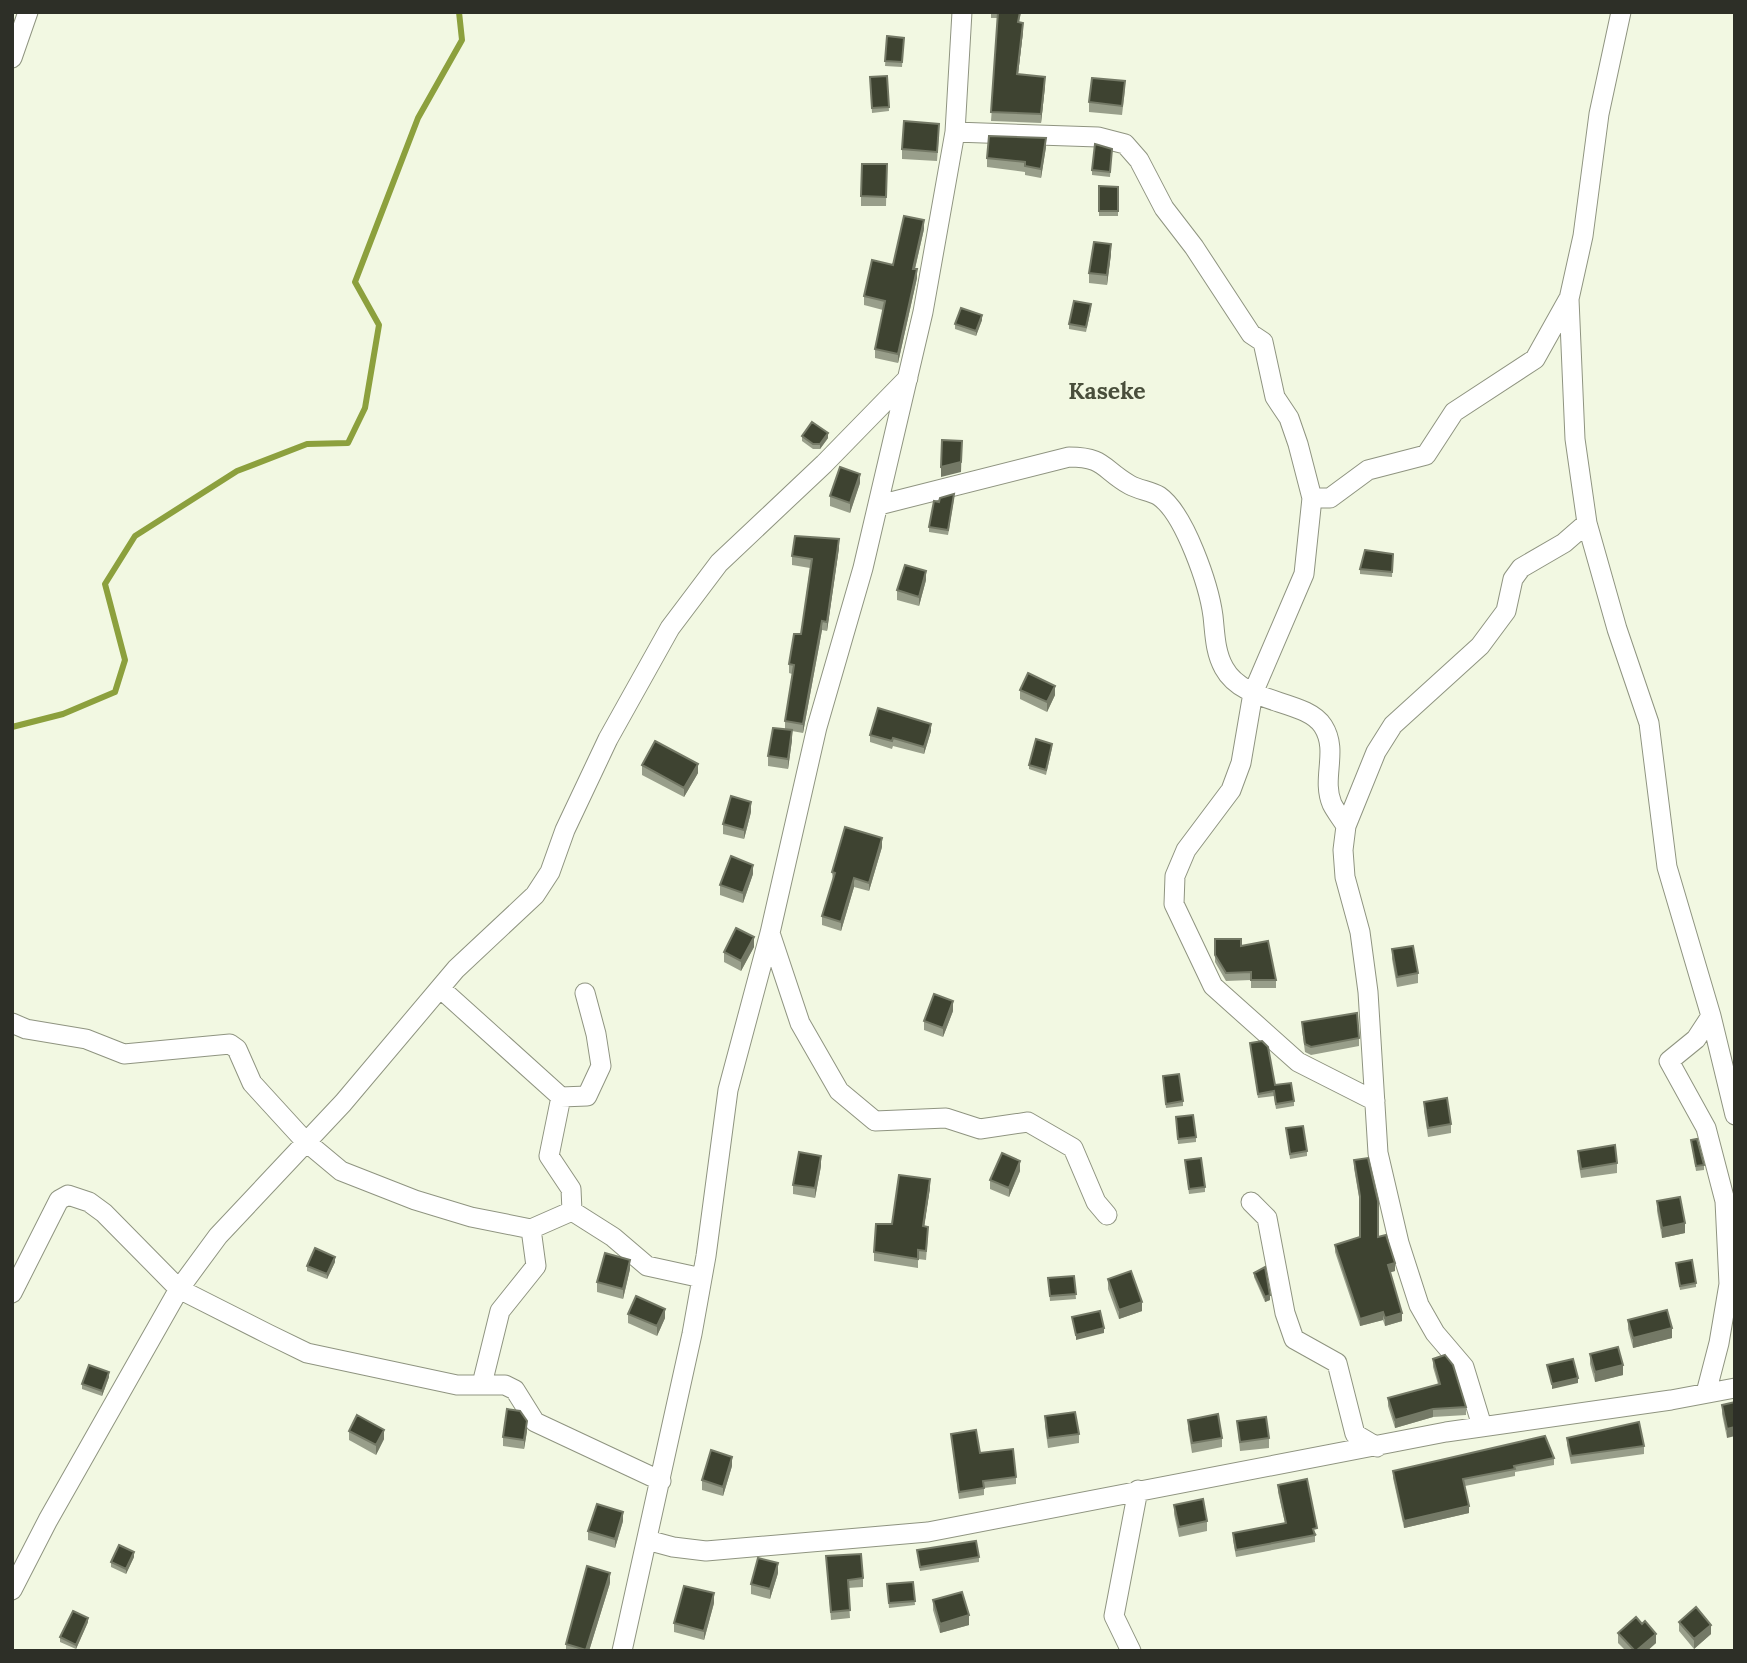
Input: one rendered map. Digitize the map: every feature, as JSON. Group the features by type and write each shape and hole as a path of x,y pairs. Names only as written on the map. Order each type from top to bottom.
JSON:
{"street":[{"path":"12,58 28,12"},
{"path":"622,1651 661,1481 702,1278 728,1090 770,933 817,727 879,505 909,377 955,132 962,12"},
{"path":"1621,12 1599,114 1583,236 1569,299 1575,439 1587,523 1617,629 1649,723 1667,867 1711,1016 1735,1115"},
{"path":"955,132 1098,137 1125,144 1139,160 1164,208 1194,247 1244,325 1251,334 1264,342 1275,397 1289,418 1312,498 1304,574 1253,693 1241,763 1231,790 1186,850 1174,876 1174,904 1213,986 1298,1062 1375,1101"},
{"path":"1312,498 1330,498 1368,470 1426,455 1454,412 1535,359 1569,299"},
{"path":"12,1590 48,1520 179,1290 218,1236 343,1103 440,988 540,887 550,872 565,830 608,739 670,628 719,563 909,377"},
{"path":"879,505 1049,461 1093,457 1127,484 1158,495 1170,507 1199,559 1213,615 1215,645 1224,670 1253,693 1311,714 1322,725 1332,749 1328,770 1332,803 1346,826"},
{"path":"1482,1426 1464,1367 1435,1333 1419,1305 1399,1243 1378,1153 1368,992 1360,932 1345,877 1346,826 1376,752 1393,725 1480,646 1506,611 1514,579 1521,568 1564,543 1587,523"},
{"path":"770,933 800,1023 839,1091 875,1121 946,1118 980,1129 1028,1122 1073,1149 1096,1202 1107,1215"},
{"path":"440,988 561,1097 587,1096 601,1066 585,993"},
{"path":"1706,1393 1729,1284 1725,1200 1706,1128 1670,1062 1696,1039 1711,1016"},
{"path":"12,1023 26,1029 86,1039 124,1054 230,1044 237,1049 253,1083 305,1141 341,1171 402,1195 471,1217 531,1229 572,1211"},
{"path":"561,1097 548,1156 571,1189 572,1211"},
{"path":"12,1293 59,1200 68,1195 89,1202 104,1213 179,1290 307,1353 457,1385 505,1385 515,1390 536,1422 661,1481"},
{"path":"1251,1202 1267,1219 1285,1313 1294,1339 1337,1363 1354,1434 1377,1447"},
{"path":"572,1211 612,1237 647,1266 702,1278"},
{"path":"482,1384 500,1311 536,1266 531,1229"},
{"path":"647,1540 706,1550 882,1538 928,1532 1482,1426 1735,1388"},
{"path":"1132,1651 1114,1616 1138,1490"}],"building":[{"path":"998,12 1020,12 1018,22 1023,23 1017,74 1045,77 1041,114 991,112"},
{"path":"887,36 904,38 902,62 885,61"},
{"path":"887,76 889,107 872,108 870,77"},
{"path":"1092,78 1125,81 1122,106 1089,102"},
{"path":"904,121 939,124 937,152 902,149"},
{"path":"989,136 1046,138 1041,169 1025,166 1025,162 987,158"},
{"path":"1095,144 1112,149 1110,172 1092,170"},
{"path":"862,164 887,164 886,197 861,196"},
{"path":"1099,186 1118,187 1118,211 1099,211"},
{"path":"904,216 924,220 913,269 917,269 898,354 875,349 885,301 864,296 872,260 893,265"},
{"path":"1094,242 1111,244 1107,275 1089,273"},
{"path":"1074,301 1091,304 1086,327 1069,324"},
{"path":"961,308 982,315 976,331 955,324"},
{"path":"812,422 828,433 820,444 813,444 802,436"},
{"path":"942,440 962,441 961,462 941,467"},
{"path":"840,467 860,474 850,503 830,496"},
{"path":"954,494 948,530 929,527 934,501 939,502 940,498"},
{"path":"795,536 839,539 827,622 822,621 803,724 785,721 794,665 789,664 794,634 801,634 812,559 792,556"},
{"path":"1365,550 1393,554 1392,572 1360,569"},
{"path":"905,565 926,571 919,597 897,590"},
{"path":"1028,673 1055,686 1047,702 1020,690"},
{"path":"878,708 931,724 924,747 870,735"},
{"path":"773,728 792,730 788,759 768,756"},
{"path":"1036,739 1052,744 1046,770 1029,765"},
{"path":"655,741 698,764 684,788 642,765"},
{"path":"731,796 751,802 744,830 723,824"},
{"path":"845,827 882,838 869,883 854,878 841,922 822,916"},
{"path":"731,856 753,865 743,893 720,885"},
{"path":"736,928 754,937 741,961 724,952"},
{"path":"1215,939 1241,939 1241,946 1268,941 1276,980 1251,980 1251,972 1226,973 1215,955"},
{"path":"1413,946 1418,973 1397,977 1392,949"},
{"path":"934,994 953,1001 943,1028 924,1021"},
{"path":"1357,1013 1359,1038 1311,1047 1305,1044 1302,1022"},
{"path":"1262,1041 1268,1047 1275,1085 1291,1083 1294,1101 1276,1104 1274,1091 1258,1094 1250,1043"},
{"path":"1179,1074 1183,1101 1166,1104 1163,1076"},
{"path":"1447,1098 1451,1124 1428,1128 1424,1102"},
{"path":"1193,1115 1196,1137 1178,1139 1176,1117"},
{"path":"1303,1126 1307,1151 1290,1154 1286,1128"},
{"path":"1697,1139 1704,1165 1696,1166 1691,1140"},
{"path":"1615,1145 1617,1163 1581,1169 1578,1151"},
{"path":"799,1152 821,1156 815,1188 793,1185"},
{"path":"1002,1153 1020,1161 1009,1188 990,1180"},
{"path":"1201,1158 1205,1187 1189,1189 1185,1160"},
{"path":"1368,1158 1378,1201 1378,1237 1386,1235 1395,1263 1388,1265 1402,1313 1385,1318 1383,1312 1360,1319 1335,1245 1360,1237 1360,1196 1354,1160"},
{"path":"899,1175 930,1179 923,1226 928,1227 926,1251 918,1250 918,1259 874,1252 876,1224 892,1224"},
{"path":"1680,1197 1685,1223 1662,1228 1657,1201"},
{"path":"315,1248 335,1257 327,1274 307,1266"},
{"path":"605,1253 630,1260 623,1289 597,1282"},
{"path":"1692,1260 1696,1283 1680,1286 1676,1263"},
{"path":"1265,1267 1270,1295 1265,1297 1254,1273"},
{"path":"1131,1271 1142,1302 1119,1310 1108,1279"},
{"path":"1074,1276 1076,1294 1050,1296 1048,1278"},
{"path":"636,1296 665,1309 657,1326 628,1314"},
{"path":"1667,1310 1672,1328 1633,1338 1628,1320"},
{"path":"1100,1311 1104,1328 1076,1335 1072,1317"},
{"path":"1618,1347 1623,1365 1595,1372 1590,1354"},
{"path":"1445,1355 1453,1365 1466,1407 1433,1409 1395,1420 1388,1398 1440,1384 1433,1359"},
{"path":"1573,1359 1578,1378 1552,1384 1547,1365"},
{"path":"89,1365 109,1372 102,1391 82,1384"},
{"path":"1735,1402 1735,1427 1727,1429 1722,1405"},
{"path":"507,1409 520,1411 527,1421 524,1440 503,1437"},
{"path":"1075,1412 1079,1434 1048,1438 1045,1416"},
{"path":"1218,1414 1222,1438 1192,1443 1188,1420"},
{"path":"357,1415 384,1430 376,1445 349,1431"},
{"path":"1266,1417 1269,1438 1240,1442 1237,1421"},
{"path":"1639,1422 1644,1446 1571,1456 1567,1438"},
{"path":"976,1430 980,1453 1013,1449 1016,1477 983,1481 984,1488 959,1492 951,1434"},
{"path":"1545,1436 1554,1458 1463,1479 1469,1506 1404,1521 1393,1471"},
{"path":"711,1450 732,1457 723,1487 702,1480"},
{"path":"1307,1479 1317,1528 1313,1529 1315,1535 1236,1550 1233,1533 1286,1523 1278,1485"},
{"path":"1203,1499 1207,1521 1179,1527 1174,1505"},
{"path":"597,1504 623,1512 615,1539 588,1531"},
{"path":"976,1541 979,1557 920,1567 917,1550"},
{"path":"119,1545 134,1552 126,1569 111,1562"},
{"path":"861,1554 863,1578 848,1580 850,1610 831,1612 826,1556"},
{"path":"758,1558 778,1563 770,1589 751,1584"},
{"path":"587,1566 610,1573 586,1650 566,1644"},
{"path":"913,1582 915,1601 889,1603 887,1584"},
{"path":"684,1586 714,1593 704,1631 674,1623"},
{"path":"962,1592 969,1615 940,1624 933,1600"},
{"path":"1696,1607 1711,1625 1694,1639 1679,1622"},
{"path":"73,1611 88,1618 76,1645 60,1637"},
{"path":"1636,1617 1642,1624 1645,1621 1656,1634 1635,1651 1618,1633"}],"waterway":[{"path":"12,727 63,714 115,692 125,660 105,584 135,536 237,471 307,444 348,443 365,408 379,325 355,282 418,118 462,40 459,12"}],"district":[{"name":"Kaseke","path":"1107,391"}]}
